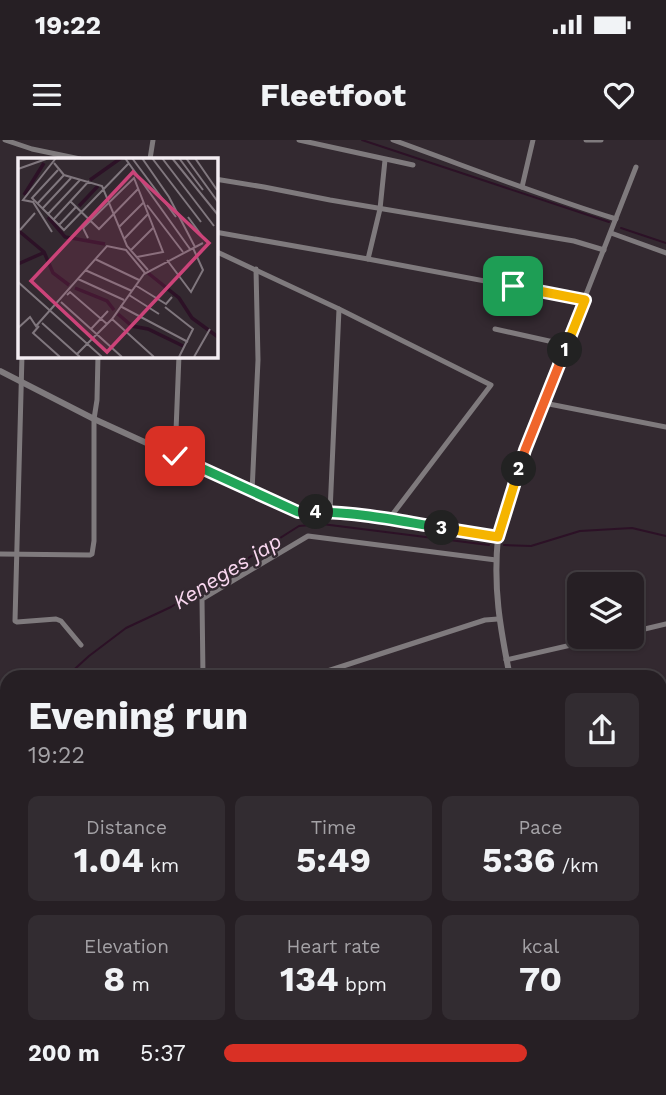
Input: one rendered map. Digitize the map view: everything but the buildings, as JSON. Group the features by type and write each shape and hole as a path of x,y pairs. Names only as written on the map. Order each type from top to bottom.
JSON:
{"street":[{"path":"5,140 75,158"},
{"path":"150,158 153,140"},
{"path":"299,140 412,165"},
{"path":"393,140 548,198 616,219"},
{"path":"522,187 533,140"},
{"path":"586,140 601,140"},
{"path":"368,259 380,209 385,160"},
{"path":"508,670 498,619 498,537 525,450 636,167"},
{"path":"217,179 574,241 604,250"},
{"path":"217,232 585,300"},
{"path":"611,233 666,253"},
{"path":"217,252 340,309 491,385 389,519"},
{"path":"252,492 258,360 256,269"},
{"path":"330,512 340,309"},
{"path":"495,329 567,345"},
{"path":"22,357 15,618 17,622 56,619 61,621 81,645"},
{"path":"0,555 90,555 93,552 94,418 98,357"},
{"path":"175,456 178,357"},
{"path":"0,371 94,418 298,512 330,512 389,519 498,537"},
{"path":"544,403 666,426"},
{"path":"204,670 202,599 308,536 496,560"},
{"path":"331,670 485,620 498,619"},
{"path":"644,630 666,625"},
{"path":"506,660 567,646"}],"waterway":[{"path":"362,140 609,222"},
{"path":"621,228 666,243"},
{"name":"Keneges jap","path":"74,670 126,628 171,607 299,526 322,524 489,545"},
{"name":"Keneges jap","path":"504,545 531,546 580,531 632,528 666,536"}],"route":[{"path":"175,456 298,512 330,512 389,519 498,537 525,450 585,300 513,286"}]}
